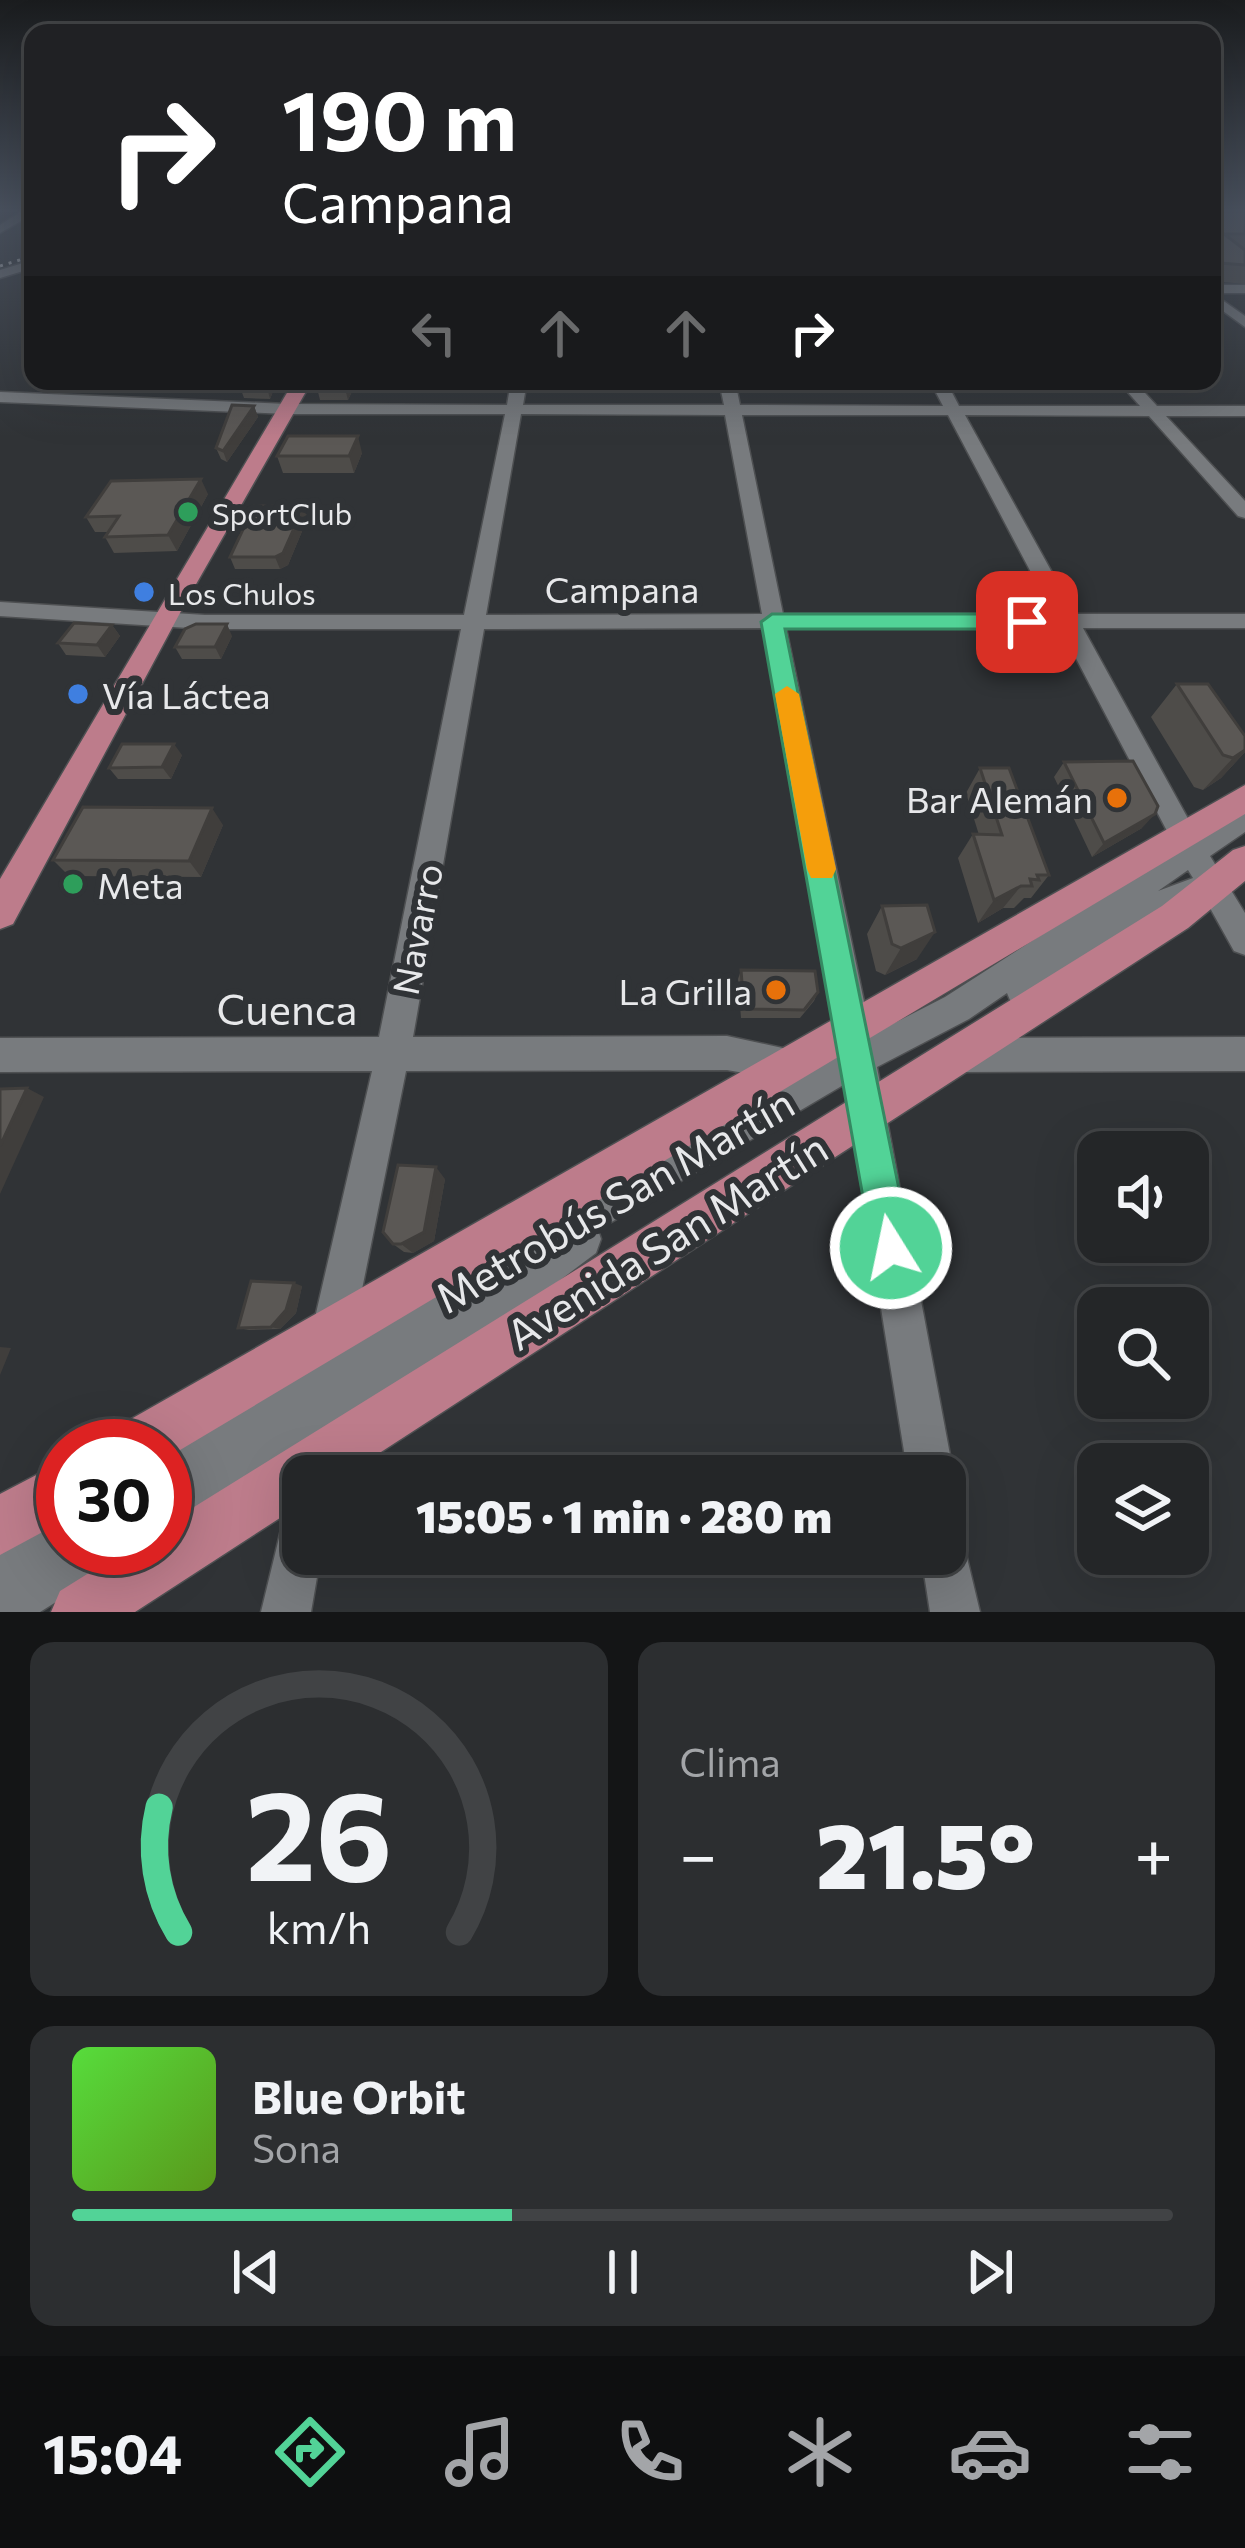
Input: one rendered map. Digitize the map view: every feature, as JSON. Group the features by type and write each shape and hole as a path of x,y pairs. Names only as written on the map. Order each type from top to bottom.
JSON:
{"main road":[{"path":"0,913 298,390"},
{"name":"Avenida San Martín","path":"190,1419 330,1349 789,1064 860,1070 956,1055 1175,917 1195,856 1245,798"},
{"name":"Avenida San Martín","path":"1195,856 1245,860"},
{"name":"Avenida San Martín","path":"80,1612 860,1070"},
{"path":"0,1526 36,1505"}],"street":[{"path":"1221,301 1245,323"},
{"name":"Navarro","path":"316,1452 330,1349 393,1053 517,390"},
{"path":"728,390 860,1070 927,1455"},
{"path":"943,390 1245,941"},
{"path":"1134,390 1245,512"},
{"path":"5,401 287,409 1245,411"},
{"name":"Campana","path":"0,609 164,622 1245,621"},
{"name":"Metrobús San Martín","path":"192,1445 330,1349 813,1082 860,1070 1195,856 1245,818"},
{"name":"Cuenca","path":"0,1055 727,1053 789,1064"},
{"path":"956,1055 1245,1054"},
{"path":"192,1496 316,1452"},
{"path":"0,1564 36,1542"},
{"path":"0,1610 55,1575"},
{"path":"286,1612 293,1575"},
{"path":"949,1575 955,1612"}],"building":[{"path":"232,405 254,406 223,451 216,448"},
{"path":"288,436 358,436 349,456 277,456"},
{"path":"201,479 168,535 105,537 119,516 86,517 111,481"},
{"path":"254,506 304,506 283,553 230,557"},
{"path":"74,623 112,625 97,645 58,643"},
{"path":"196,624 227,624 215,647 175,647 185,629"},
{"path":"1177,684 1208,684 1245,736 1245,750 1233,758 1223,755"},
{"path":"122,744 174,744 162,767 109,768"},
{"path":"1133,761 1158,806 1155,814 1104,843 1064,762"},
{"path":"980,768 1009,768 1049,875 1037,875 1039,880 1030,879 1032,886 1021,886 994,900 973,834 1002,835"},
{"path":"83,807 212,808 189,861 53,860"},
{"path":"927,905 935,932 901,948 892,944 882,906"},
{"name":"La Grilla","path":"741,970 815,971 818,992 804,1010 744,1009"},
{"path":"27,1088 0,1146 0,1089"},
{"path":"398,1165 436,1167 424,1232 393,1244 383,1232"},
{"path":"251,1281 294,1283 286,1310 271,1327 238,1328"}],"slow traffic":[{"path":"787,694 822,869"}],"place":[{"name":"SportClub","path":"188,512"},
{"name":"Los Chulos","path":"144,592"},
{"name":"Vía Láctea","path":"78,694"},
{"name":"Bar Alemán","path":"1117,798"},
{"name":"Meta","path":"73,884"},
{"name":"La Grilla","path":"776,990"}],"route":[{"path":"891,1248 853,1028 772,622 1027,622"}]}
